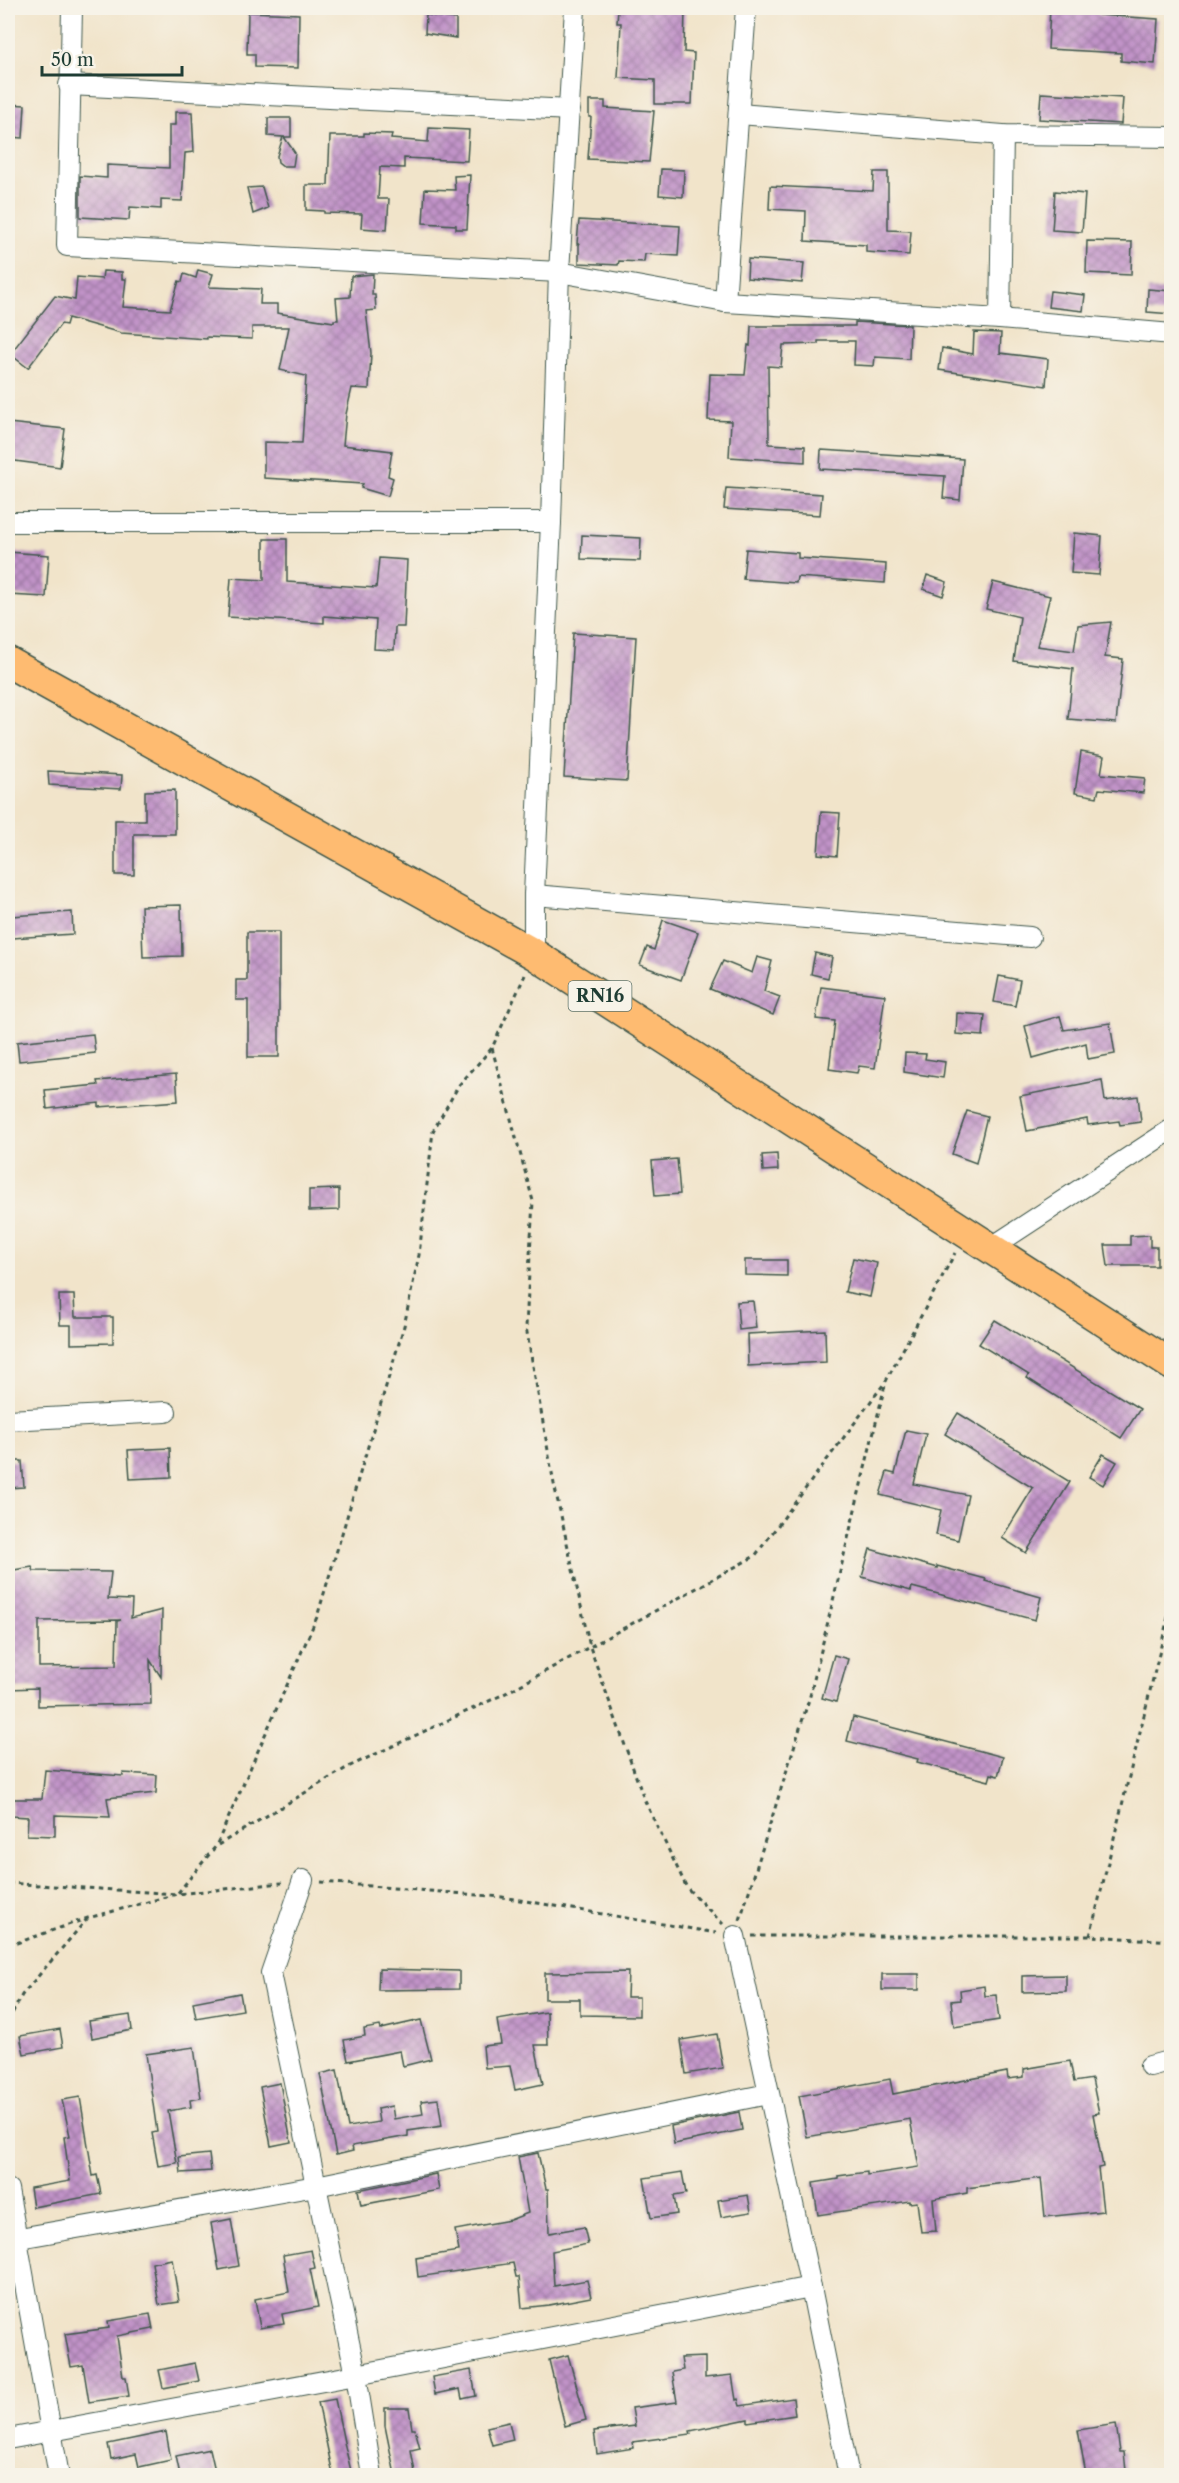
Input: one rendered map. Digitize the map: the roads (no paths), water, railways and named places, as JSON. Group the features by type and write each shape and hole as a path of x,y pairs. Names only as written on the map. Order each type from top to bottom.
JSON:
{"main road":[{"name":"RN16","path":"8,662 534,954 1172,1365"}],"street":[{"path":"72,8 67,246 559,272 725,302 1000,319 1172,334"},
{"path":"534,954 534,895 551,522 559,272 575,8"},
{"path":"725,302 746,8"},
{"path":"69,85 570,110"},
{"path":"739,114 1003,135 1172,136"},
{"path":"1000,319 1003,135"},
{"path":"8,522 551,522"},
{"path":"534,895 1030,937"},
{"path":"977,1241 1172,1129"},
{"path":"8,1420 166,1412"},
{"path":"303,1881 271,1973 356,2375 372,2475"},
{"path":"735,1936 812,2287 849,2475"},
{"path":"1150,2066 1172,2061"},
{"path":"12,2239 316,2186 768,2094"},
{"path":"8,2189 12,2239 59,2475"},
{"path":"8,2439 812,2287"}]}
